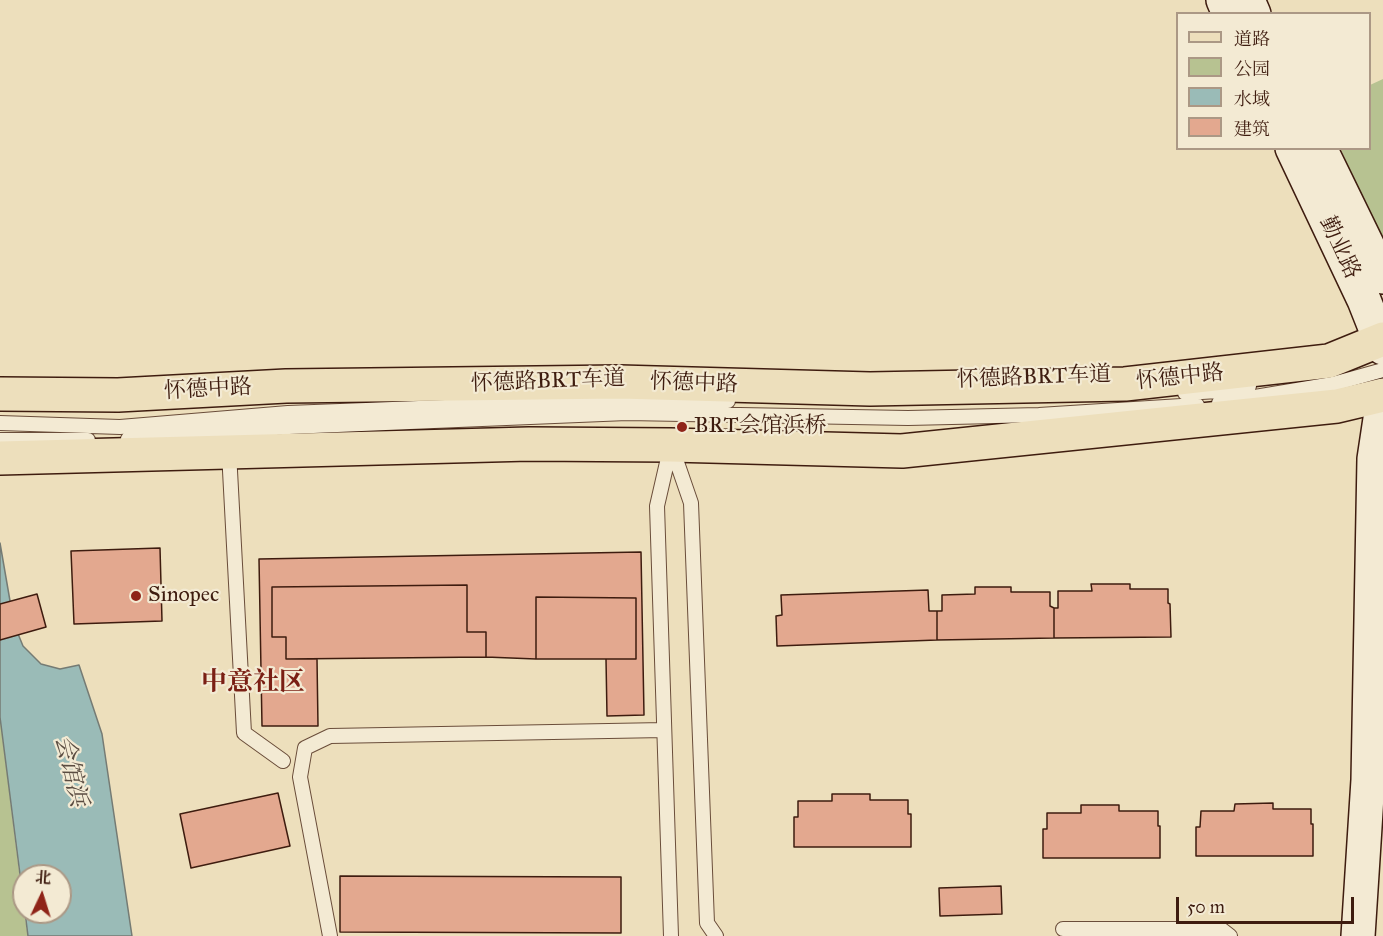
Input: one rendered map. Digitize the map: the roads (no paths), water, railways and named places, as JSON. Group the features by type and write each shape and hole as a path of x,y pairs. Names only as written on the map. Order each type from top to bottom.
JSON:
{"main road":[{"name":"怀德中路","path":"0,394 118,395 286,386 596,383 870,389 1125,384 1329,361 1383,351"},
{"name":"怀德中路","path":"0,458 528,444 902,451 1337,406 1383,394"}],"street":[{"name":"勤业路","path":"1293,150 1364,300 1383,351"},
{"name":"勤业路","path":"1321,150 1383,277"},
{"path":"1358,936 1368,780 1374,459 1383,399"}],"lane":[{"name":"怀德路BRT车道","path":"1088,398 1218,391 1333,371 1383,351"},
{"name":"怀德路BRT车道","path":"0,440 120,440 289,426 627,413 908,418 1039,415 1214,403 1333,384 1383,351"},
{"name":"怀德路BRT车道","path":"0,423 120,427 288,413 628,400 744,402"},
{"path":"671,445 657,506 671,936"},
{"path":"671,445 691,503 707,923 716,936"},
{"path":"229,452 244,733 283,761"},
{"path":"330,936 300,777 304,748 330,736 664,730"},
{"path":"1063,929 1221,929 1230,936"}],"water":[{"name":"会馆浜","path":"0,543 14,624 23,646 41,664 60,669 79,665 102,734 132,936 28,936 26,924 72,924 72,864 19,864 0,717"}],"place":[{"name":"BRT会馆浜桥","path":"682,427"},
{"name":"Sinopec","path":"136,596"}],"district":[{"name":"中意社区","path":"253,684"}]}
